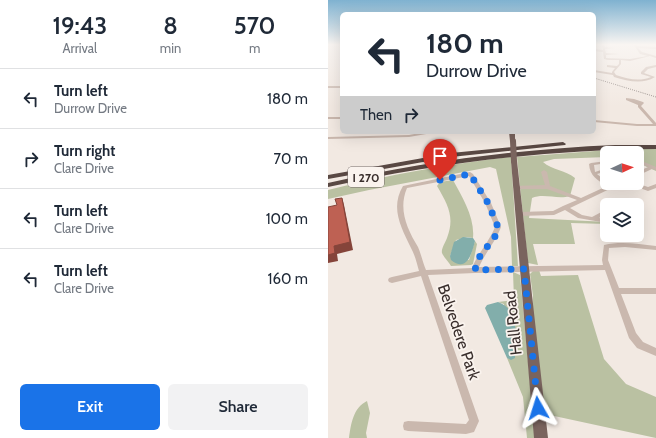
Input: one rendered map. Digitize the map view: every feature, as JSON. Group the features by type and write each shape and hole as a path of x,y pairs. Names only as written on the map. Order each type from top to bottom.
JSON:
{"highway":[{"name":"I 270","path":"328,177 410,162 499,149 586,143 656,141"},
{"name":"I 270","path":"328,185 403,170 479,158 589,149 656,147"},
{"path":"328,189 393,174 403,170"}],"main road":[{"name":"Hall Road","path":"512,134 541,438"}],"street":[{"path":"608,66 617,67 613,74"},
{"path":"655,77 643,73 647,68 656,66"},
{"path":"596,71 613,74 620,78 637,82 644,82 655,77"},
{"path":"328,87 340,87"},
{"path":"640,105 639,106 656,125"},
{"path":"328,118 340,118"},
{"path":"596,121 637,126 656,125"},
{"path":"328,138 409,136 420,134"},
{"path":"600,163 591,164 594,174 600,178"},
{"path":"644,163 654,168"},
{"path":"644,172 654,168"},
{"path":"544,172 548,187"},
{"path":"594,174 600,172"},
{"name":"Belvedere Park","path":"408,426 470,428 474,421 415,248 409,240 400,208 402,191 404,187 470,174 488,203 498,227 496,235 478,259 475,270"},
{"path":"516,187 548,187 581,200"},
{"path":"644,189 648,190 655,187"},
{"path":"519,214 549,214 602,190"},
{"path":"565,207 580,217 600,220"},
{"path":"593,219 600,215"},
{"path":"656,248 621,245 606,247 605,260 632,335 640,344 656,352"},
{"path":"392,280 423,273 475,270 608,268"},
{"path":"617,291 656,291"}],"green space":[{"path":"644,149 656,149 656,171 645,166"},
{"path":"600,151 600,157 554,159 543,162 550,167 567,173 575,178 570,196 541,196 532,198 529,218 600,222 600,224 571,223 575,244 533,244 538,265 528,263 517,157"},
{"path":"511,157 518,266 512,266 511,237 496,169 490,167 328,199 328,190 419,170"},
{"path":"453,180 470,215 473,238 467,237 456,240 450,256 469,260 475,241 477,244 473,264 471,265 451,266 442,253 449,231 450,217 447,205 437,186 440,182"},
{"path":"534,270 539,270 541,276 578,275 604,359 626,384 656,397 656,438 545,414 532,310 533,296 530,274"},
{"path":"513,272 520,275 535,438 527,438 523,397 507,358 511,359 504,304 498,302 514,300"},
{"path":"367,401 370,413 366,433 367,438 349,438 352,422 356,412 362,404"}],"water":[{"path":"463,237 473,238 475,241 468,260 461,264 451,260 450,256 454,242"},
{"path":"498,302 510,311 515,326 515,358 511,360 507,358 485,308 487,305"}],"building":[{"path":"342,198 350,242 334,246 335,253 328,255 328,207 337,205 335,199"}],"railway":[{"path":"596,79 656,97"}],"route":[{"path":"440,180 470,174 488,203 498,227 496,235 478,259 475,270 524,269 538,408"}]}
